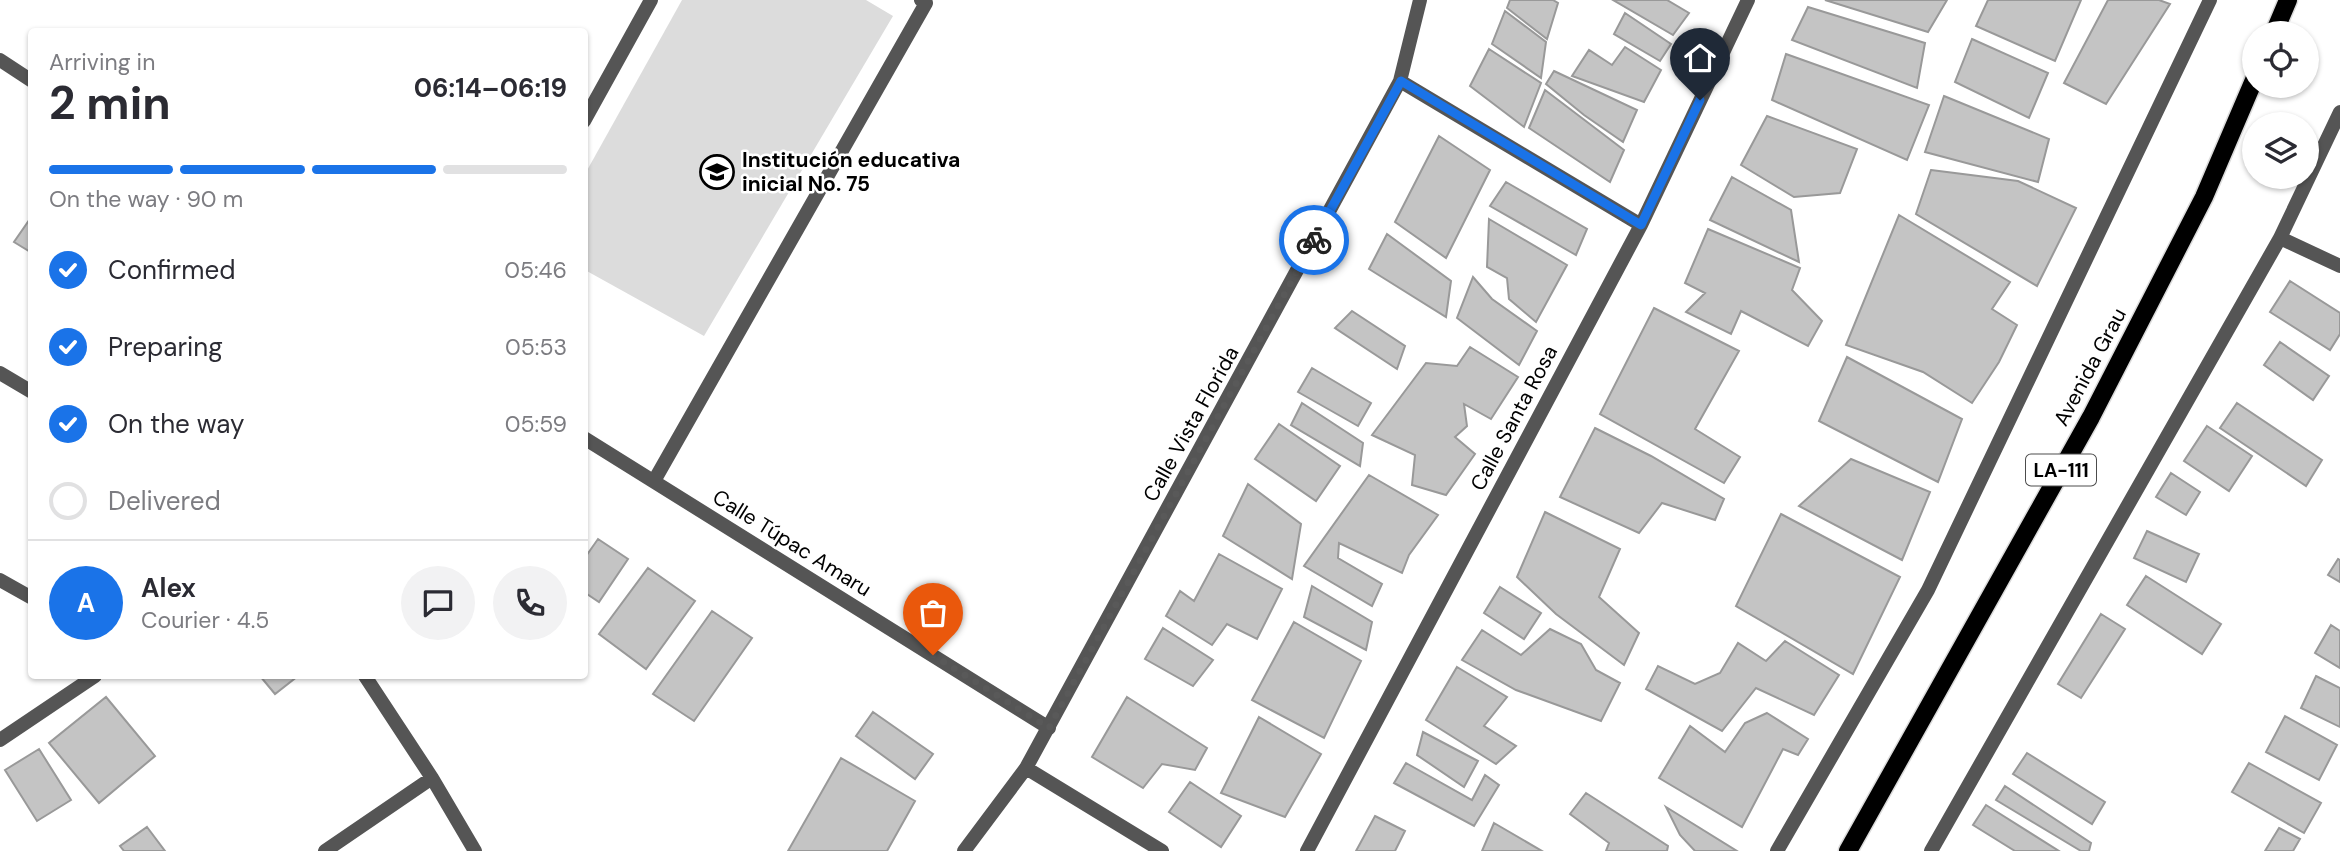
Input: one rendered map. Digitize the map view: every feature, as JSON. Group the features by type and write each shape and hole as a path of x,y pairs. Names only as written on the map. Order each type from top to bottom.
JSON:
{"main road":[{"path":"2279,21 2288,0"},
{"name":"Avenida Grau","path":"1847,851 2091,417 2204,197 2246,98"}],"street":[{"path":"588,114 651,0"},
{"path":"654,481 926,3 921,0"},
{"name":"Calle Vista Florida","path":"964,851 1026,768 1049,728 1401,81 1420,0"},
{"name":"Calle Santa Rosa","path":"1307,851 1641,225 1748,0"},
{"path":"1777,851 1928,590 2210,0"},
{"path":"0,60 28,78"},
{"path":"1401,81 1641,225"},
{"path":"1931,851 2280,238 2340,112"},
{"path":"2280,238 2340,266"},
{"path":"0,373 28,390"},
{"name":"Calle Túpac Amaru","path":"588,440 1049,728"},
{"path":"0,580 28,596"},
{"path":"0,740 91,679"},
{"path":"367,679 432,778 475,851"},
{"path":"1026,768 1162,851"},
{"path":"325,851 432,778"}],"shaded area":[{"path":"682,0 866,0 893,16 704,336 588,272 588,169"}],"building":[{"path":"1510,0 1553,0 1558,3 1547,39 1507,8"},
{"path":"1613,0 1667,0 1689,13 1673,35"},
{"path":"1825,0 1947,0 1928,32"},
{"path":"1988,0 2081,0 2055,61 1976,26"},
{"path":"2108,0 2159,0 2170,4 2106,104 2064,83"},
{"path":"1808,7 1925,43 1917,88 1792,40"},
{"path":"1505,11 1546,42 1541,78 1492,44"},
{"path":"1625,13 1671,44 1660,61 1614,34"},
{"path":"1972,39 2048,73 2029,118 1955,82"},
{"path":"1625,47 1661,70 1644,102 1572,76 1589,50 1612,65"},
{"path":"1489,49 1541,83 1524,127 1470,86"},
{"path":"1786,54 1929,105 1907,160 1772,100"},
{"path":"1554,71 1637,110 1623,142 1546,84"},
{"path":"1545,90 1624,150 1610,182 1529,128"},
{"path":"1944,96 2049,139 2038,182 1925,152"},
{"path":"1767,116 1857,149 1840,193 1794,197 1741,165"},
{"path":"1439,136 1490,170 1446,258 1395,222"},
{"path":"1931,170 2018,181 2076,208 2037,286 1916,214"},
{"path":"1732,177 1791,210 1799,262 1710,220"},
{"path":"1506,182 1587,229 1576,255 1490,206"},
{"path":"1899,215 2010,282 1992,309 2017,325 1999,362 1972,403 1923,372 1846,345"},
{"path":"1489,219 1567,265 1536,322 1509,299 1507,278 1487,267"},
{"path":"28,222 28,251 14,242"},
{"path":"1708,229 1800,268 1792,290 1822,321 1808,346 1741,311 1731,334 1686,312 1705,293 1685,283"},
{"path":"1387,234 1451,281 1446,317 1369,269"},
{"path":"1473,277 1492,299 1537,331 1519,365 1457,318"},
{"path":"2290,281 2340,313 2340,334 2330,350 2270,312"},
{"path":"1654,308 1739,351 1695,429 1740,457 1724,483 1600,414"},
{"path":"1352,311 1405,346 1397,369 1335,328"},
{"path":"2280,342 2329,376 2313,400 2264,365"},
{"path":"1470,347 1518,377 1491,419 1464,404 1467,426 1455,437 1475,454 1446,495 1412,485 1415,455 1372,435 1426,363 1457,366"},
{"path":"1847,357 1962,419 1938,482 1819,421"},
{"path":"1312,368 1371,403 1358,426 1298,392"},
{"path":"1302,403 1363,443 1360,466 1291,425"},
{"path":"2237,403 2322,460 2306,486 2220,428"},
{"path":"1279,424 1340,466 1316,501 1255,459"},
{"path":"2207,426 2252,456 2229,491 2184,461"},
{"path":"1595,428 1651,456 1724,499 1715,520 1662,503 1639,533 1560,497"},
{"path":"1851,459 1930,492 1902,560 1799,506"},
{"path":"2171,473 2200,492 2186,515 2156,497"},
{"path":"1369,475 1438,515 1409,555 1402,573 1339,543 1338,558 1382,584 1372,606 1304,566"},
{"path":"1248,484 1301,524 1292,579 1223,536"},
{"path":"1545,512 1620,549 1599,597 1639,633 1624,665 1556,614 1517,577"},
{"path":"1781,514 1900,577 1853,674 1736,606"},
{"path":"2147,531 2199,554 2186,582 2134,558"},
{"path":"598,539 628,559 599,602 588,595 588,553"},
{"path":"1219,554 1282,589 1257,639 1227,624 1212,645 1166,616 1180,591 1194,601"},
{"path":"2338,559 2340,560 2340,582 2328,575"},
{"path":"648,568 695,601 646,669 599,634"},
{"path":"2146,576 2221,624 2202,654 2127,605"},
{"path":"1312,586 1372,622 1366,650 1304,617"},
{"path":"1500,587 1541,613 1524,639 1484,613"},
{"path":"712,611 752,638 694,721 653,694"},
{"path":"2101,614 2125,629 2081,698 2058,684"},
{"path":"1294,622 1361,661 1324,738 1252,700"},
{"path":"2331,625 2340,631 2340,668 2315,653"},
{"path":"1163,628 1213,660 1193,686 1145,659"},
{"path":"1550,629 1581,644 1596,670 1620,683 1601,721 1516,690 1462,660 1482,630 1521,655"},
{"path":"1785,641 1839,675 1814,715 1756,688 1722,731 1646,689 1658,666 1695,684 1720,673 1738,643 1766,661"},
{"path":"1457,667 1507,697 1484,726 1516,746 1496,764 1426,720"},
{"path":"2316,676 2340,688 2340,727 2301,708"},
{"path":"262,679 294,679 275,694"},
{"path":"106,697 155,756 99,803 49,743"},
{"path":"1127,697 1207,748 1195,770 1162,764 1143,788 1092,757"},
{"path":"873,712 933,754 915,779 856,736"},
{"path":"1767,713 1808,739 1798,755 1783,749 1742,827 1659,778 1690,726 1725,752 1745,723"},
{"path":"2285,716 2337,745 2319,780 2266,752"},
{"path":"1259,717 1321,754 1285,817 1221,793"},
{"path":"1423,732 1478,761 1464,787 1417,755"},
{"path":"39,749 71,800 37,821 5,770"},
{"path":"2027,753 2105,802 2092,824 2013,774"},
{"path":"841,758 915,801 887,851 788,851"},
{"path":"1406,763 1472,800 1485,775 1499,785 1474,826 1394,783"},
{"path":"2249,763 2321,803 2304,833 2232,792"},
{"path":"1190,782 1241,816 1221,847 1169,812"},
{"path":"2005,786 2091,843 2089,851 2081,851 1996,800"},
{"path":"1586,793 1668,846 1667,851 1606,851 1609,843 1570,814"},
{"path":"1986,805 2059,851 2015,851 1973,825"},
{"path":"1666,807 1737,851 1695,851 1680,835"},
{"path":"1375,816 1405,831 1395,851 1356,851"},
{"path":"1494,823 1542,851 1482,851"},
{"path":"147,827 165,851 124,851 120,846"},
{"path":"2279,828 2300,839 2293,851 2265,851"}],"way so far":[{"path":"933,655 1049,728 1314,240"}],"place":[{"name":"Institución educativa inicial No. 75","path":"717,172"}],"route":[{"path":"1314,240 1401,81 1641,225 1700,100"}]}
